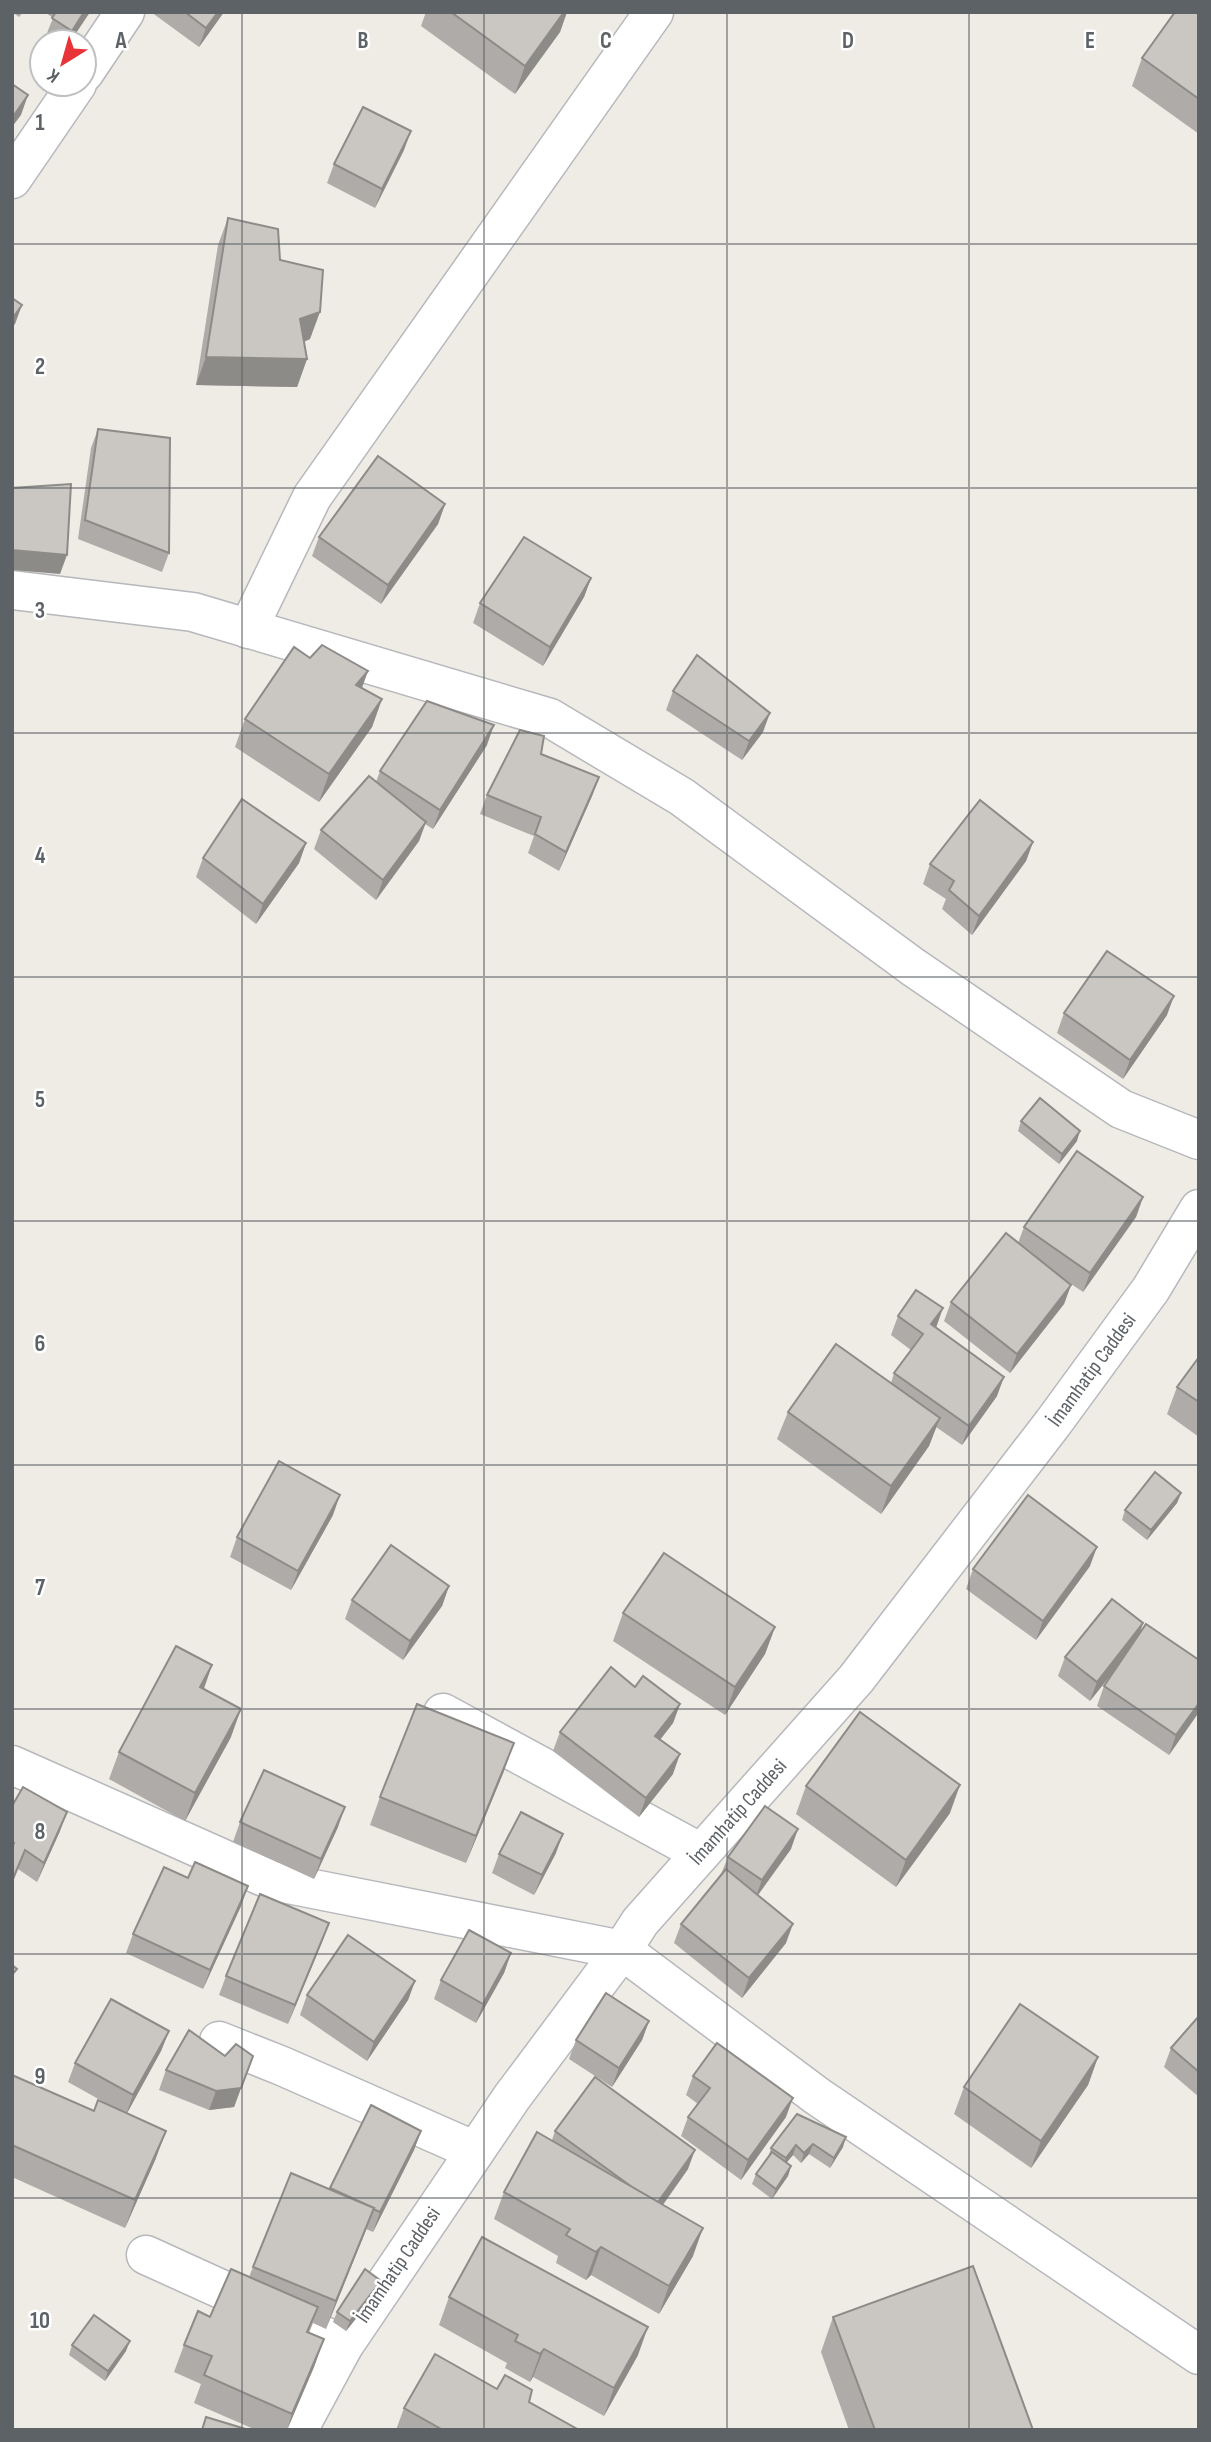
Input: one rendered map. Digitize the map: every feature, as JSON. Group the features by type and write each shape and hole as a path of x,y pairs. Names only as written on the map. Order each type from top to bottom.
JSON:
{"street":[{"path":"98,52 125,12"},
{"path":"248,629 312,497 637,18"},
{"path":"12,180 68,98"},
{"path":"12,590 193,612 550,718 682,797 913,967 1121,1109 1199,1140"},
{"name":"İmamhatip Caddesi","path":"298,2430 344,2345 512,2097 640,1922 856,1679 1054,1423 1151,1289 1199,1209"},
{"path":"443,1713 701,1853"},
{"path":"12,1765 273,1881 622,1950 817,2096 1199,2355"},
{"path":"219,2041 475,2151"},
{"path":"146,2255 344,2345"}],"building":[{"path":"56,12 84,12 74,28 67,28 52,18"},
{"path":"185,12 218,12 206,28"},
{"path":"451,12 564,12 525,66"},
{"path":"1175,12 1199,12 1199,99 1142,58"},
{"path":"12,84 28,95 12,118"},
{"path":"363,107 411,131 382,189 334,164"},
{"path":"228,218 278,229 280,260 323,270 320,312 300,319 307,359 206,357"},
{"path":"12,298 22,305 12,319"},
{"path":"98,429 170,438 169,553 85,520"},
{"path":"378,456 445,504 388,585 319,537"},
{"path":"71,484 67,555 12,550 12,488"},
{"path":"524,537 591,578 550,647 480,603"},
{"path":"322,645 368,671 356,685 382,699 329,774 245,719 294,647 310,658"},
{"path":"697,655 770,713 749,741 673,691"},
{"path":"427,701 494,725 440,810 380,771"},
{"path":"520,730 544,736 541,754 599,777 566,852 535,834 541,817 487,795"},
{"path":"369,776 426,822 383,880 321,830"},
{"path":"242,799 306,843 263,904 203,858"},
{"path":"980,800 1033,842 979,916 949,890 954,881 930,864"},
{"path":"1107,951 1174,996 1130,1060 1064,1013"},
{"path":"1040,1098 1080,1131 1062,1154 1021,1121"},
{"path":"1077,1151 1143,1197 1090,1273 1024,1227"},
{"path":"1006,1233 1071,1285 1017,1354 951,1302"},
{"path":"916,1290 943,1308 931,1324 1004,1377 969,1426 894,1373 923,1334 898,1316"},
{"path":"836,1344 940,1418 891,1486 788,1412"},
{"path":"1199,1357 1199,1402 1177,1387"},
{"path":"279,1461 340,1495 298,1571 237,1537"},
{"path":"1155,1472 1181,1493 1151,1530 1125,1510"},
{"path":"1028,1495 1097,1547 1043,1621 973,1569"},
{"path":"391,1545 449,1586 410,1641 352,1600"},
{"path":"664,1553 775,1627 735,1687 623,1613"},
{"path":"1112,1599 1143,1623 1097,1682 1065,1657"},
{"path":"1146,1624 1199,1660 1199,1703 1176,1735 1104,1686"},
{"path":"176,1646 212,1665 200,1687 241,1709 195,1793 119,1752"},
{"path":"611,1667 635,1687 643,1676 680,1704 655,1736 680,1754 646,1798 560,1732"},
{"path":"417,1704 514,1743 476,1836 380,1797"},
{"path":"860,1712 960,1785 906,1860 806,1786"},
{"path":"264,1770 345,1807 321,1859 240,1822"},
{"path":"23,1787 67,1812 44,1863 25,1850 12,1881 12,1806"},
{"path":"765,1806 798,1829 762,1880 728,1857"},
{"path":"521,1812 563,1834 542,1875 499,1854"},
{"path":"195,1862 248,1886 210,1970 133,1934 164,1867 188,1878"},
{"path":"726,1869 793,1924 749,1978 681,1924"},
{"path":"260,1894 329,1923 295,2005 226,1976"},
{"path":"469,1930 511,1953 483,2004 441,1980"},
{"path":"348,1935 415,1981 374,2042 307,1995"},
{"path":"606,1993 649,2021 619,2068 576,2040"},
{"path":"111,1999 169,2031 133,2095 75,2063"},
{"path":"1020,2004 1098,2057 1041,2141 964,2087"},
{"path":"1199,2016 1199,2072 1171,2048"},
{"path":"189,2030 225,2056 236,2044 253,2056 241,2088 216,2091 166,2070"},
{"path":"717,2043 793,2098 748,2160 688,2117 710,2088 693,2076"},
{"path":"12,2075 94,2111 98,2100 166,2131 135,2200 12,2145"},
{"path":"595,2077 695,2150 658,2202 632,2187 555,2131"},
{"path":"371,2105 421,2131 380,2212 330,2188"},
{"path":"797,2114 846,2137 834,2158 813,2144 804,2153 796,2145 786,2158 771,2148"},
{"path":"537,2132 703,2228 669,2286 601,2247 596,2252 566,2235 570,2229 504,2192"},
{"path":"772,2152 791,2166 776,2189 756,2174"},
{"path":"291,2173 374,2208 336,2301 253,2267"},
{"path":"482,2237 648,2327 614,2388 544,2349 540,2354 515,2341 518,2335 449,2297"},
{"path":"973,2266 1033,2430 875,2430 833,2317"},
{"path":"231,2269 318,2307 307,2332 324,2339 292,2414 204,2375 212,2356 184,2345 198,2311 210,2317"},
{"path":"365,2269 381,2281 350,2321 337,2312"},
{"path":"94,2315 130,2341 108,2371 72,2345"},
{"path":"435,2354 497,2389 505,2375 532,2390 529,2402 579,2430 443,2430 404,2408"},
{"path":"206,2417 249,2430 202,2430"}]}
